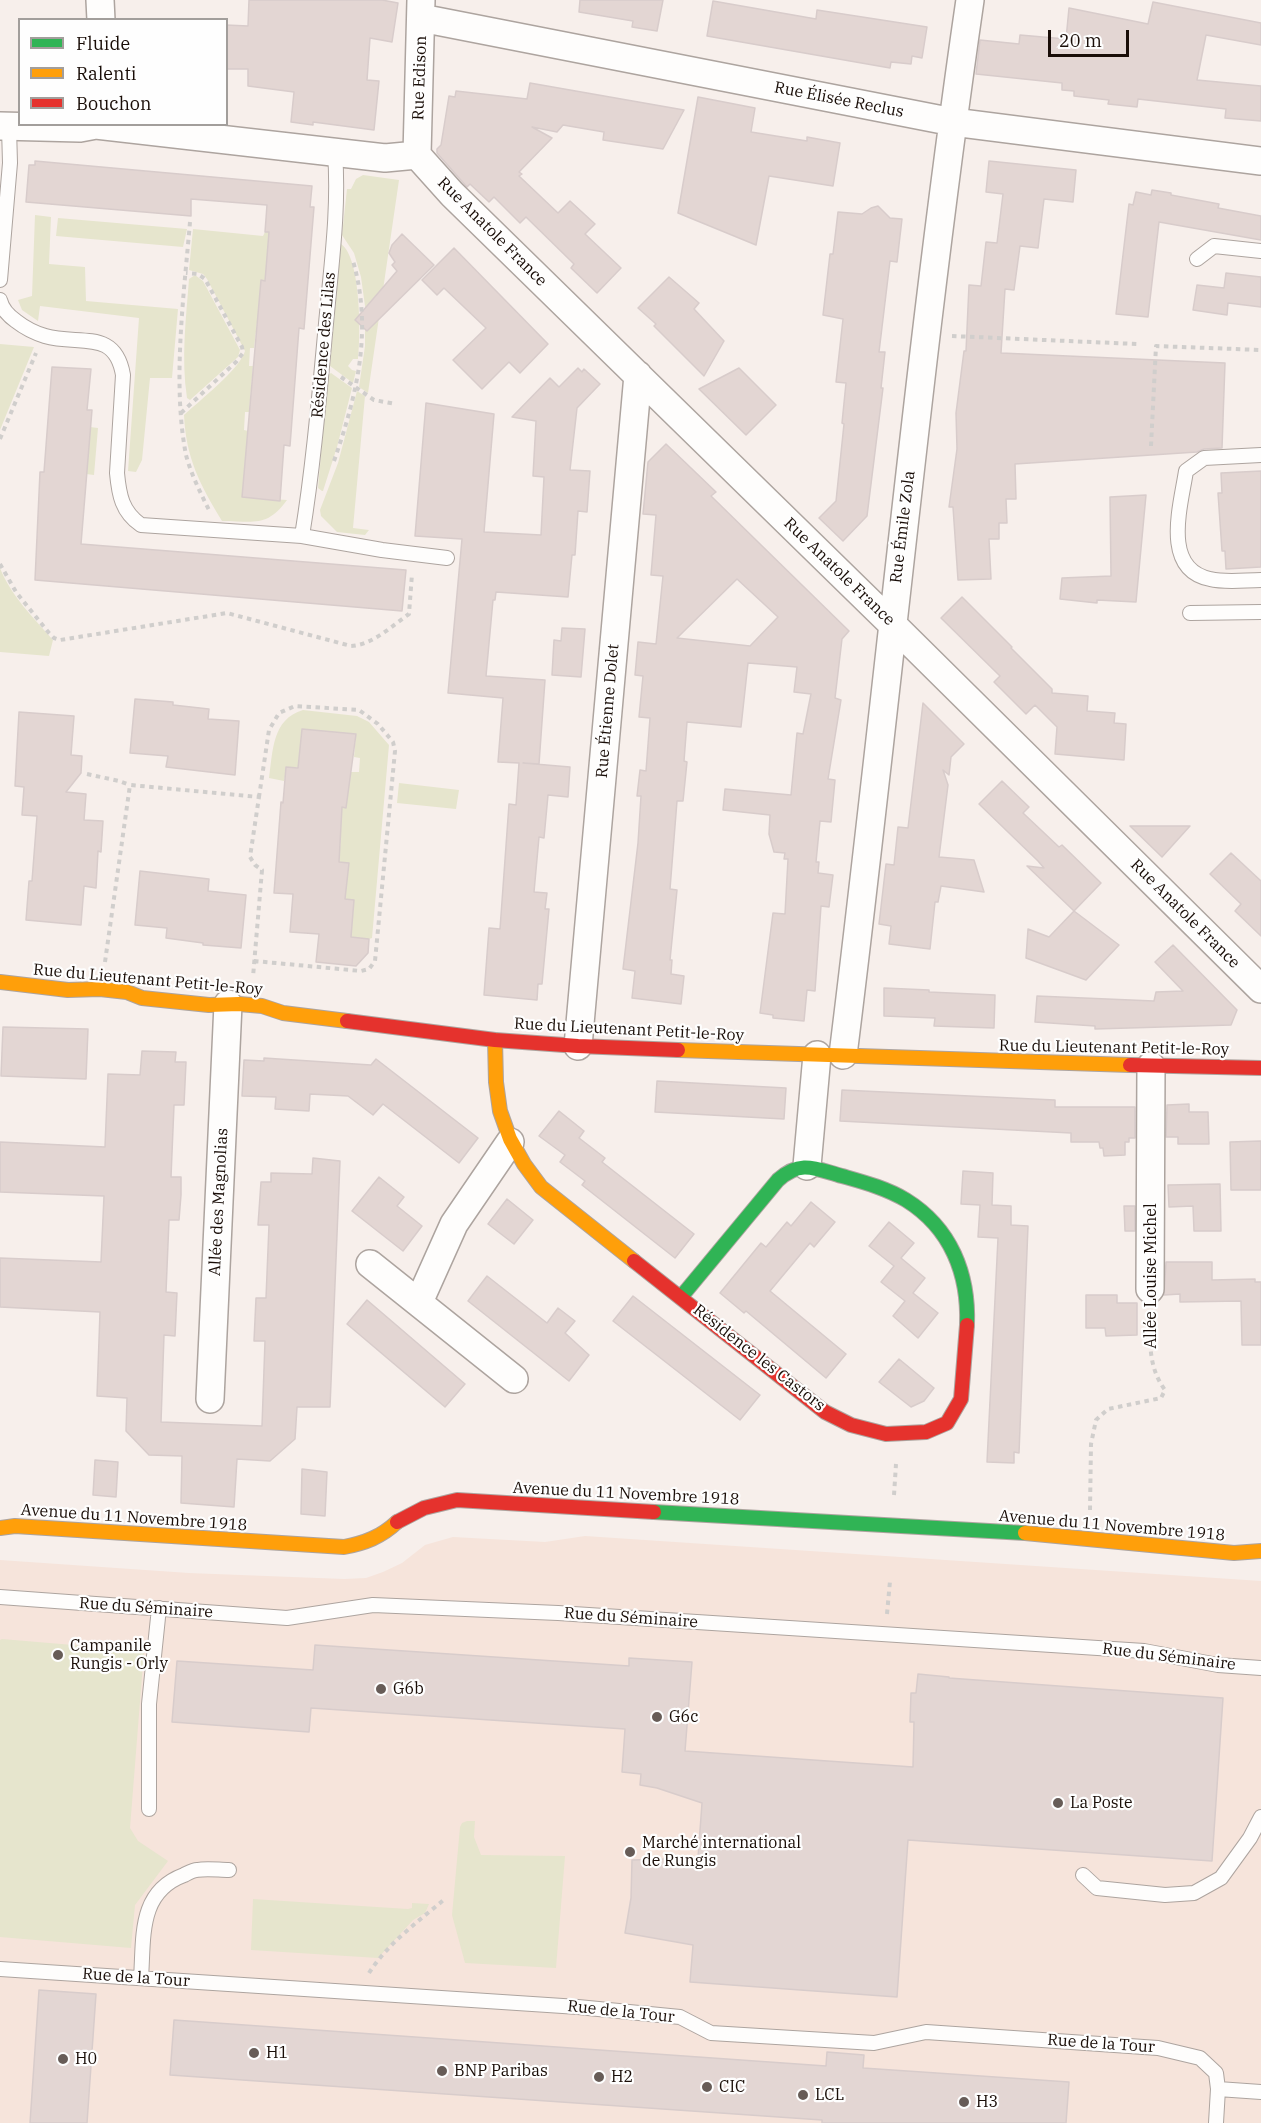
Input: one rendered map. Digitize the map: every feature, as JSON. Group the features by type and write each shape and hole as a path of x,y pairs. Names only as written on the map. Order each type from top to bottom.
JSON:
{"street":[{"path":"100,0 101,18"},
{"name":"Rue Émile Zola","path":"830,1055 891,623 970,0"},
{"name":"Rue Élisée Reclus","path":"421,9 953,122 1261,161"},
{"name":"Rue Edison","path":"417,155 421,9"},
{"path":"4,127 80,128 91,126"},
{"path":"105,126 384,158 417,155"},
{"name":"Rue Anatole France","path":"417,155 452,194 1261,989"},
{"name":"Rue Étienne Dolet","path":"578,1046 638,375"},
{"name":"Rue du Lieutenant Petit-le-Roy","path":"0,982 68,990 100,989 142,998 209,1005 262,1005 283,1013 495,1040 578,1046 1261,1068"},
{"name":"Allée des Magnolias","path":"210,1399 239,1004"},
{"name":"Résidence les Castors","path":"495,1040 495,1084 510,1142 524,1168 541,1187 825,1412 852,1425 880,1433 897,1434 928,1434 947,1423 956,1412 961,1398 967,1299 961,1267 942,1233 931,1220 904,1199 890,1192 807,1166 785,1173 681,1297"},
{"path":"807,1166 830,1055"},
{"name":"Allée Louise Michel","path":"1150,1289 1151,1066"},
{"path":"419,1302 454,1224 510,1142"},
{"path":"370,1264 514,1379"},
{"name":"Avenue du 11 Novembre 1918","path":"0,1528 15,1526 344,1547 365,1543 385,1533 402,1518 424,1508 457,1500 1024,1533 1234,1553 1261,1551"}],"lane":[{"path":"0,280 10,163 4,127"},
{"name":"Résidence des Lilas","path":"302,536 315,451 338,188 335,153"},
{"path":"1197,259 1214,246 1261,252"},
{"path":"0,300 2,308 28,329 44,336 103,343 114,351 120,361 123,375 117,473 119,489 124,507 131,518 141,525 302,536 447,558"},
{"path":"1261,455 1204,458 1186,471 1178,528 1178,548 1184,563 1195,573 1209,579 1261,580"},
{"path":"1190,613 1261,612"},
{"name":"Rue du Séminaire","path":"0,1597 287,1618 373,1605 558,1613 1144,1651 1218,1665 1261,1668"},
{"path":"149,1809 149,1704 159,1608"},
{"path":"1083,1875 1097,1888 1165,1895 1194,1893 1221,1878 1250,1838 1261,1817"},
{"path":"141,1978 144,1923 149,1904 162,1886 173,1878 196,1870 230,1870"},
{"name":"Rue de la Tour","path":"0,1968 578,2007 680,2017 711,2032 874,2043 926,2032 1158,2048 1200,2058 1216,2073 1218,2089 1216,2123"},
{"path":"1218,2089 1261,2092"}],"path":[{"path":"190,222 181,360 181,413 187,457 195,481 219,530"},
{"path":"334,233 342,236 348,246 357,272 361,297 363,341 355,387 334,462"},
{"path":"181,413 243,353 242,347 205,279 198,274 186,273"},
{"path":"927,335 1137,344"},
{"path":"0,439 44,336"},
{"path":"1151,446 1156,346 1261,350"},
{"path":"322,365 374,400 396,404"},
{"path":"0,564 16,592 49,633 60,640 227,613 351,646 363,644 409,614 413,554"},
{"path":"239,1004 254,961 262,870 250,857 269,730 279,713 295,706 358,710 378,724 393,742 395,751 375,962 369,969 361,971 254,961"},
{"path":"87,774 130,785 259,797"},
{"path":"100,989 130,785"},
{"name":"Allée Louise Michel","path":"1087,1539 1090,1511 1091,1444 1096,1420 1108,1409 1161,1398 1165,1390 1157,1380 1151,1359 1150,1289"},
{"path":"894,1502 897,1434"},
{"path":"887,1617 890,1581"},
{"path":"367,1977 375,1963 397,1941 447,1898"}],"shaded area":[{"name":"Marché international de Rungis","path":"585,1536 1261,1581 1261,2123 0,2123 0,1560 189,1573 344,1579 366,1578 383,1572 402,1563 425,1545 453,1537 545,1542"}],"green space":[{"path":"363,175 399,180 368,393 359,387 365,346 365,306 361,277 354,253 342,235 347,189 351,189 356,179"},
{"path":"35,215 51,217 49,264 85,267 86,301 178,309 172,378 150,378 142,460 136,472 128,471 139,318 40,306 38,321 22,310 18,300 32,296"},
{"path":"58,218 187,229 183,247 56,236"},
{"path":"193,229 263,236 265,232 269,232 265,281 261,280 262,323 257,323 254,348 250,348 249,366 253,366 249,412 245,412 244,430 248,431 242,497 287,500 273,515 259,521 222,521 201,483 188,445 184,415 235,367 245,351 207,279 203,274 189,270"},
{"path":"341,244 348,252 353,264 358,298 358,359 353,359 348,366 356,371 353,383 330,366"},
{"path":"195,275 203,281 240,350 238,357 190,400 187,398 185,383 185,338 189,279"},
{"path":"0,344 34,347 0,430"},
{"path":"331,373 352,388 337,447 322,491 318,488 328,375"},
{"path":"357,391 365,396 353,528 369,530 365,535 337,532 321,516 320,510 338,463"},
{"path":"90,427 98,428 94,475 86,474"},
{"path":"0,568 16,597 53,640 49,656 0,652"},
{"path":"303,710 357,716 369,722 389,745 372,938 369,939 345,937 347,914 353,914 354,900 345,899 349,863 339,862 341,835 337,807 345,808 349,772 359,772 360,758 354,757 356,734 302,729 298,767 287,767 284,781 269,778 273,747 280,728 293,714"},
{"path":"399,783 459,790 456,809 397,803"},
{"path":"0,1640 144,1651 130,1828 138,1841 168,1861 135,1905 131,1948 0,1937"},
{"path":"467,1821 475,1821 474,1837 481,1855 565,1856 556,1968 465,1963 452,1915 460,1827"},
{"path":"253,1899 408,1909 412,1908 412,1903 429,1904 425,1913 413,1920 378,1958 251,1950"}],"building":[{"path":"249,0 382,0 398,3 392,42 370,38 367,80 379,81 374,130 313,122 313,125 291,122 294,92 248,86 248,69 228,69 228,25 248,26"},
{"path":"580,0 663,0 657,31 632,27 633,21 579,12"},
{"path":"713,1 816,19 817,10 927,27 922,58 912,56 911,64 891,62 890,68 707,36"},
{"path":"1153,2 1261,23 1261,45 1206,35 1197,80 1261,86 1261,121 1225,118 1226,109 1138,99 1137,107 1108,104 1109,100 1074,96 1074,91 1062,90 1062,83 976,74 980,40 1019,44 1020,35 1066,39 1069,8 1148,24"},
{"path":"530,83 684,110 663,149 603,140 604,132 563,125 557,132 532,127 552,138 519,172 522,174 519,176 558,213 570,201 595,224 585,234 621,268 597,293 571,268 574,264 526,217 520,223 494,197 489,202 470,184 467,187 437,153 441,145 449,96 455,97 456,91 527,99"},
{"path":"698,97 755,108 751,132 807,141 807,137 840,143 833,186 769,176 756,245 678,213"},
{"path":"35,161 312,186 310,207 314,207 304,329 299,328 290,446 284,445 280,501 242,497 261,280 265,281 269,232 265,232 267,205 191,199 191,216 26,202 29,165 35,165"},
{"path":"989,161 1076,170 1073,202 1044,199 1038,248 1020,246 1014,290 1005,289 1001,353 1225,363 1222,448 1204,449 1197,452 1015,464 1016,499 1006,499 1007,523 999,523 999,539 989,539 991,579 958,580 953,507 949,507 957,449 956,413 964,351 966,351 969,285 981,286 986,242 997,243 1003,194 986,192"},
{"path":"1152,190 1219,204 1218,208 1261,216 1261,240 1159,222 1148,317 1116,314 1129,204 1133,205 1136,192 1151,195"},
{"path":"878,206 890,218 902,219 897,262 890,261 879,352 885,352 881,388 883,388 867,516 843,541 819,518 836,501 846,383 836,382 843,319 823,315 830,254 833,254 838,212 862,214"},
{"path":"402,234 434,265 367,331 355,320 397,271 392,265 395,262 389,253 392,245"},
{"path":"454,248 548,344 520,373 509,362 482,389 453,360 486,328 444,288 437,295 422,280"},
{"path":"1226,273 1261,277 1261,307 1228,303 1227,315 1193,310 1197,285 1224,288"},
{"path":"669,277 699,303 694,309 724,341 704,376 638,308"},
{"path":"52,367 91,369 87,410 92,410 81,544 406,570 402,611 35,580 40,472 44,472"},
{"path":"578,368 582,372 584,369 600,384 577,408 570,470 590,471 587,512 578,511 575,555 572,555 568,597 496,592 495,600 493,600 486,676 545,680 539,764 523,763 570,767 568,797 548,795 544,838 539,837 534,892 547,893 545,909 549,909 542,984 538,984 537,1000 484,995 489,928 500,929 509,804 516,805 519,763 498,762 503,698 448,693 462,539 415,536 426,403 494,414 484,532 541,535 544,477 533,476 536,421 512,417 550,378 559,387"},
{"path":"739,368 776,405 746,435 699,389"},
{"path":"666,444 716,492 711,496 849,631 842,639 835,698 841,700 828,779 835,780 831,822 820,821 816,862 819,862 818,873 833,875 829,907 821,906 815,991 807,990 804,1021 773,1018 773,1015 760,1013 773,913 785,914 788,859 784,859 785,853 774,852 769,834 770,815 723,810 725,789 791,795 797,733 803,734 811,694 794,692 797,667 748,663 741,727 687,722 684,761 687,762 683,801 677,801 670,889 677,890 670,960 672,960 671,974 684,976 681,1004 632,998 635,971 623,969 638,843 641,796 637,796 640,770 646,771 650,718 639,717 643,676 635,675 638,642 656,644 663,576 651,575 656,515 643,514 648,462","holes":["737,579 778,617 750,646 677,638"]},
{"path":"1261,471 1261,567 1226,569 1225,551 1222,551 1218,493 1222,493 1221,473"},
{"path":"1146,495 1136,602 1097,600 1097,603 1060,599 1062,578 1111,576 1110,497"},
{"path":"962,597 1052,689 1052,693 1088,696 1087,711 1115,713 1114,723 1126,724 1124,760 1055,754 1057,727 1035,705 1026,714 994,682 1000,676 941,618"},
{"path":"562,628 585,629 581,677 552,675 554,640 561,641"},
{"path":"135,699 173,702 173,705 209,709 208,719 239,721 235,775 166,767 168,756 130,753"},
{"path":"923,703 964,744 951,757 949,775 943,770 948,785 939,857 974,860 984,892 941,886 938,902 935,902 930,949 889,944 891,926 879,924 886,864 894,865 898,827 908,828"},
{"path":"19,712 74,716 71,755 82,756 81,773 66,792 86,794 84,820 103,821 101,852 98,851 96,888 84,886 81,925 26,920 29,881 32,881 37,816 22,815 24,787 15,786"},
{"path":"302,729 356,734 346,808 342,807 339,862 349,863 345,899 354,900 351,937 369,939 368,953 356,966 316,962 319,934 290,932 293,894 274,893 286,767 298,768"},
{"path":"1002,781 1029,807 1023,813 1059,847 1062,845 1101,883 1074,911 1027,866 1044,868 1038,861 979,804"},
{"path":"1130,826 1190,826 1162,857"},
{"path":"1231,853 1261,881 1261,936 1235,911 1241,904 1210,874"},
{"path":"140,871 209,879 208,891 246,895 241,948 203,945 203,943 166,938 167,928 135,925"},
{"path":"1074,911 1119,945 1086,980 1026,958 1028,929 1049,937"},
{"path":"1173,945 1237,1010 1231,1025 1095,1029 1095,1026 1035,1022 1037,996 1154,1001 1156,992 1183,991 1155,962"},
{"path":"884,988 995,995 994,1028 934,1026 935,1018 884,1016"},
{"path":"3,1027 88,1029 86,1079 1,1076"},
{"path":"142,1051 176,1052 175,1062 186,1062 184,1105 174,1105 171,1177 181,1177 181,1195 179,1220 169,1220 166,1292 177,1293 175,1336 164,1335 161,1422 262,1426 265,1341 254,1341 256,1298 266,1298 269,1225 258,1225 261,1182 271,1182 271,1173 312,1174 313,1158 340,1161 330,1407 297,1407 295,1439 270,1461 237,1459 234,1507 181,1503 182,1456 149,1455 126,1431 127,1398 97,1396 100,1312 0,1307 0,1258 101,1262 104,1196 0,1192 0,1142 105,1147 108,1074 140,1075"},
{"path":"264,1058 371,1065 376,1059 478,1138 459,1163 383,1104 373,1115 348,1096 310,1094 309,1111 275,1109 276,1097 242,1096 244,1060 264,1061"},
{"path":"657,1081 786,1088 784,1119 655,1112"},
{"path":"842,1090 1055,1100 1055,1107 1135,1107 1135,1138 1129,1138 1129,1142 1125,1142 1125,1155 1104,1156 1099,1142 1071,1142 1071,1133 840,1121"},
{"path":"1189,1104 1189,1112 1208,1112 1209,1144 1178,1144 1178,1137 1166,1137 1167,1105"},
{"path":"559,1111 584,1131 579,1138 605,1158 602,1162 694,1234 675,1258 582,1185 585,1181 560,1162 565,1155 539,1136"},
{"path":"1261,1141 1261,1190 1231,1190 1230,1142"},
{"path":"963,1171 993,1173 992,1205 1011,1206 1011,1225 1028,1226 1019,1453 1014,1452 1014,1463 987,1462 998,1238 978,1237 980,1205 961,1204"},
{"path":"379,1177 404,1197 397,1206 422,1226 403,1251 352,1211"},
{"path":"1220,1184 1221,1231 1194,1231 1193,1206 1169,1207 1168,1185"},
{"path":"507,1199 533,1220 514,1244 488,1224"},
{"path":"811,1202 835,1222 814,1247 810,1243 770,1291 846,1354 826,1378 746,1311 744,1313 720,1293 761,1243 766,1247 787,1222 791,1226"},
{"path":"1124,1206 1135,1206 1135,1231 1125,1231"},
{"path":"889,1222 914,1243 901,1258 925,1278 913,1293 938,1313 918,1338 893,1316 905,1301 881,1282 894,1266 869,1246"},
{"path":"1166,1262 1212,1262 1212,1280 1255,1279 1255,1282 1261,1282 1261,1345 1242,1345 1241,1301 1180,1302 1180,1294 1164,1295"},
{"path":"487,1276 547,1323 558,1308 575,1321 565,1333 589,1355 569,1381 468,1301"},
{"path":"1086,1295 1117,1295 1117,1303 1137,1303 1137,1335 1106,1336 1105,1328 1086,1328"},
{"path":"633,1296 760,1395 740,1420 613,1321"},
{"path":"367,1300 465,1384 445,1407 347,1324"},
{"path":"899,1359 934,1388 924,1401 911,1407 879,1382"},
{"path":"95,1460 118,1462 116,1497 93,1495"},
{"path":"302,1469 327,1472 325,1516 301,1514"},
{"path":"315,1645 629,1666 629,1658 692,1662 685,1751 913,1767 914,1722 910,1722 911,1693 916,1693 918,1674 1223,1698 1212,1861 908,1840 897,1997 690,1982 693,1945 625,1933 631,1898 632,1860 698,1858 702,1803 657,1788 640,1785 641,1774 622,1772 625,1729 311,1708 309,1732 172,1722 177,1661 313,1670"},
{"name":"H0","path":"39,1990 96,1994 87,2123 30,2123"},
{"path":"174,2020 826,2066 827,2052 864,2055 863,2068 1069,2082 1066,2123 822,2123 822,2120 170,2075"}],"traffic: fast":[{"path":"681,1297 778,1180 794,1170 809,1168 891,1192 922,1211 946,1238 954,1254 965,1288 967,1325"},
{"path":"654,1512 1025,1533"}],"traffic: slow":[{"path":"0,982 68,990 100,989 127,992 142,998 209,1005 262,1006 283,1013 347,1021"},
{"path":"495,1040 496,1082 500,1111 510,1139 524,1164 541,1187 634,1261"},
{"path":"678,1050 1130,1065"},
{"path":"0,1528 15,1526 344,1547 372,1539 397,1522"},
{"path":"1025,1533 1234,1553 1261,1551"}],"traffic: jam":[{"path":"347,1021 495,1040 678,1050"},
{"path":"1130,1065 1261,1068"},
{"path":"634,1261 825,1412 851,1425 886,1434 926,1432 947,1423 961,1399 967,1325"},
{"path":"397,1522 424,1508 457,1500 654,1512"}],"place":[{"name":"Campanile Rungis - Orly","path":"58,1655"},
{"name":"G6b","path":"381,1689"},
{"name":"G6c","path":"657,1717"},
{"name":"La Poste","path":"1058,1803"},
{"name":"Marché international de Rungis","path":"630,1852"},
{"name":"H1","path":"254,2053"},
{"name":"H0","path":"63,2059"},
{"name":"BNP Paribas","path":"442,2071"},
{"name":"H2","path":"599,2077"},
{"name":"CIC","path":"707,2087"},
{"name":"LCL","path":"803,2095"},
{"name":"H3","path":"964,2102"}]}
